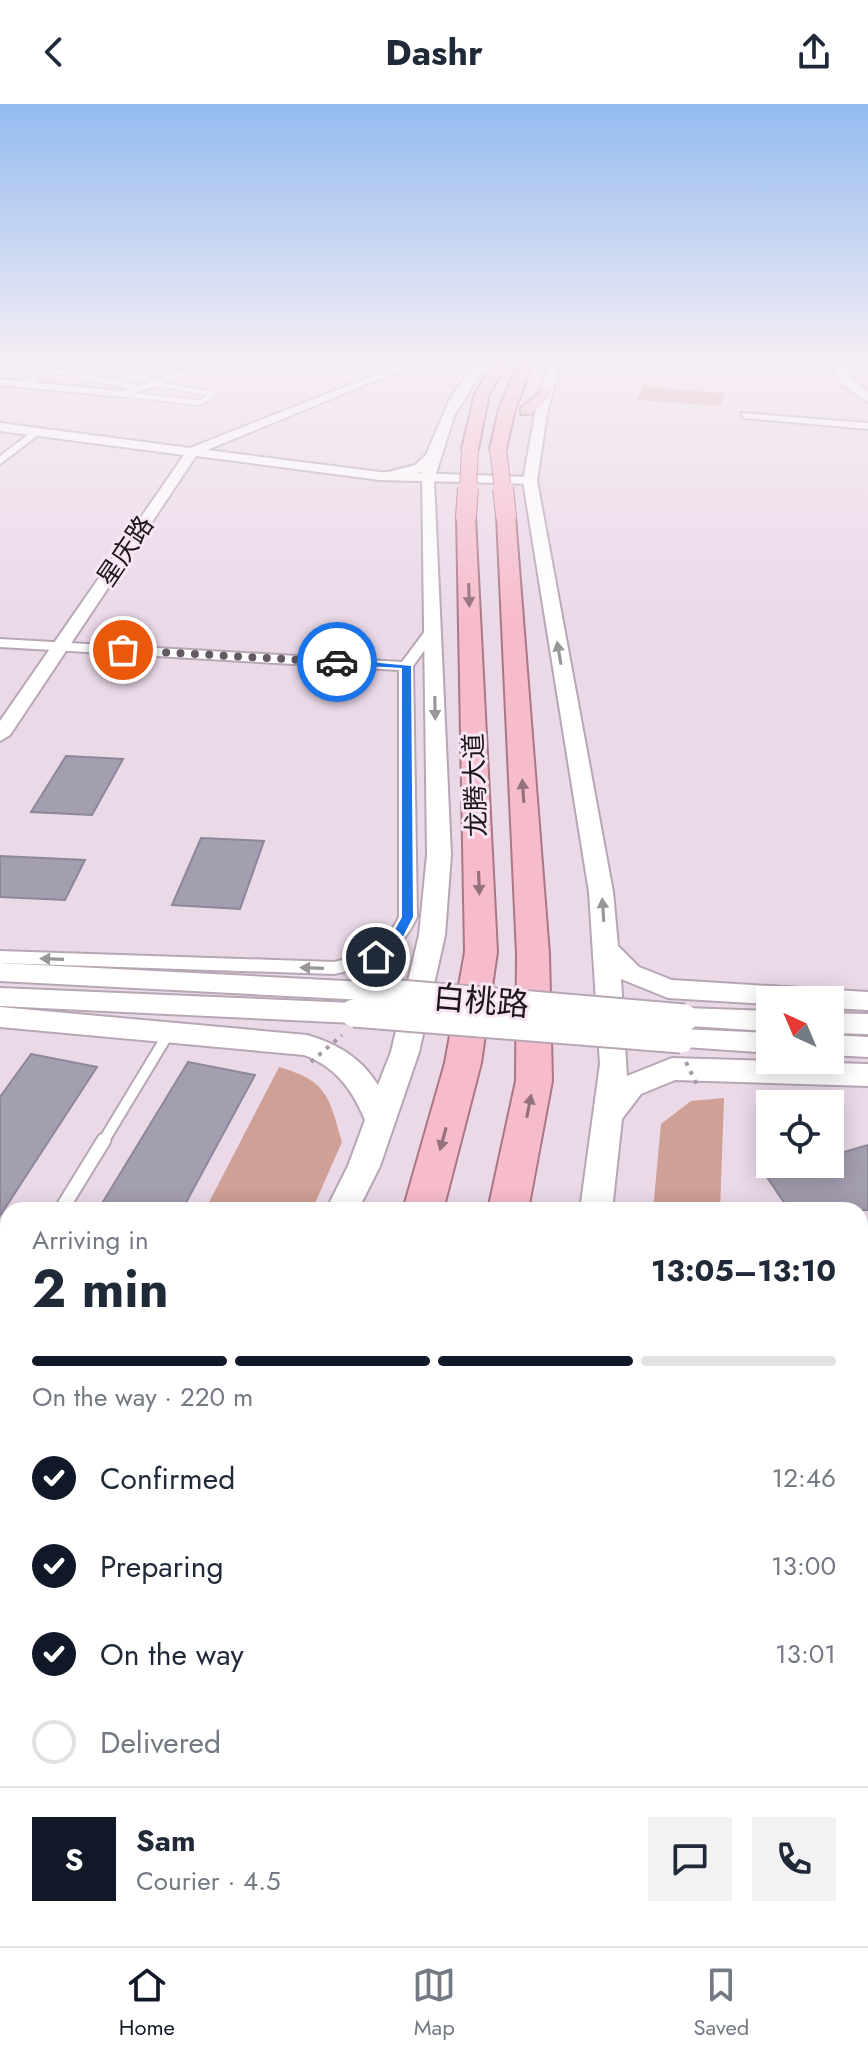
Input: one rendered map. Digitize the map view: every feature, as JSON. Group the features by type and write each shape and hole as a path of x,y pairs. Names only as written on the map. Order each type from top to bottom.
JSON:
{"highway":[{"name":"龙腾大道","path":"425,1202 463,1063 481,952 466,517 471,446"},
{"name":"龙腾大道","path":"499,446 533,954 534,1081 510,1202"},
{"path":"505,510 519,446"}],"main road":[{"path":"346,1202 364,1166 408,1039 434,921 439,855 427,480 436,446"},
{"path":"533,446 530,481 601,892 614,1064 597,1202"},
{"path":"380,476 420,468 431,458"},
{"path":"605,948 630,973 668,989 868,1001"},
{"name":"白桃路","path":"0,972 683,1028 756,1041"},
{"name":"白桃路","path":"0,997 359,1002"},
{"path":"0,1017 285,1041 330,1052 356,1074 381,1121"},
{"name":"白桃路","path":"683,1028 756,1022"},
{"path":"844,1023 868,1024"},
{"path":"844,1046 868,1047"},
{"path":"608,1116 631,1086 672,1069 868,1075"}],"street":[{"path":"0,461 19,446"},
{"path":"156,446 380,476 427,480 530,481"},
{"path":"193,451 206,446"},
{"name":"星庆路","path":"0,735 193,451"},
{"path":"0,957 334,968 376,957 393,945 408,917 406,666 433,630"},
{"path":"0,643 406,666"}],"lane":[{"path":"66,1202 170,1031"}],"shaded area":[{"path":"279,1067 308,1078 317,1085 334,1113 342,1142 316,1202 209,1202"},
{"path":"724,1098 720,1202 654,1202 661,1124 691,1101"}],"building":[{"path":"66,756 123,759 92,815 31,812"},
{"path":"201,838 264,841 240,909 172,905"},
{"path":"0,856 85,860 65,900 0,897"},
{"path":"31,1054 97,1067 9,1202 0,1202 0,1097"},
{"path":"188,1062 255,1075 186,1202 103,1202"},
{"path":"868,1145 868,1202 784,1202 768,1178 844,1178 844,1152"}],"way so far":[{"path":"123,650 337,662"}],"route":[{"path":"337,662 406,666 408,917 393,945 376,957"}]}
